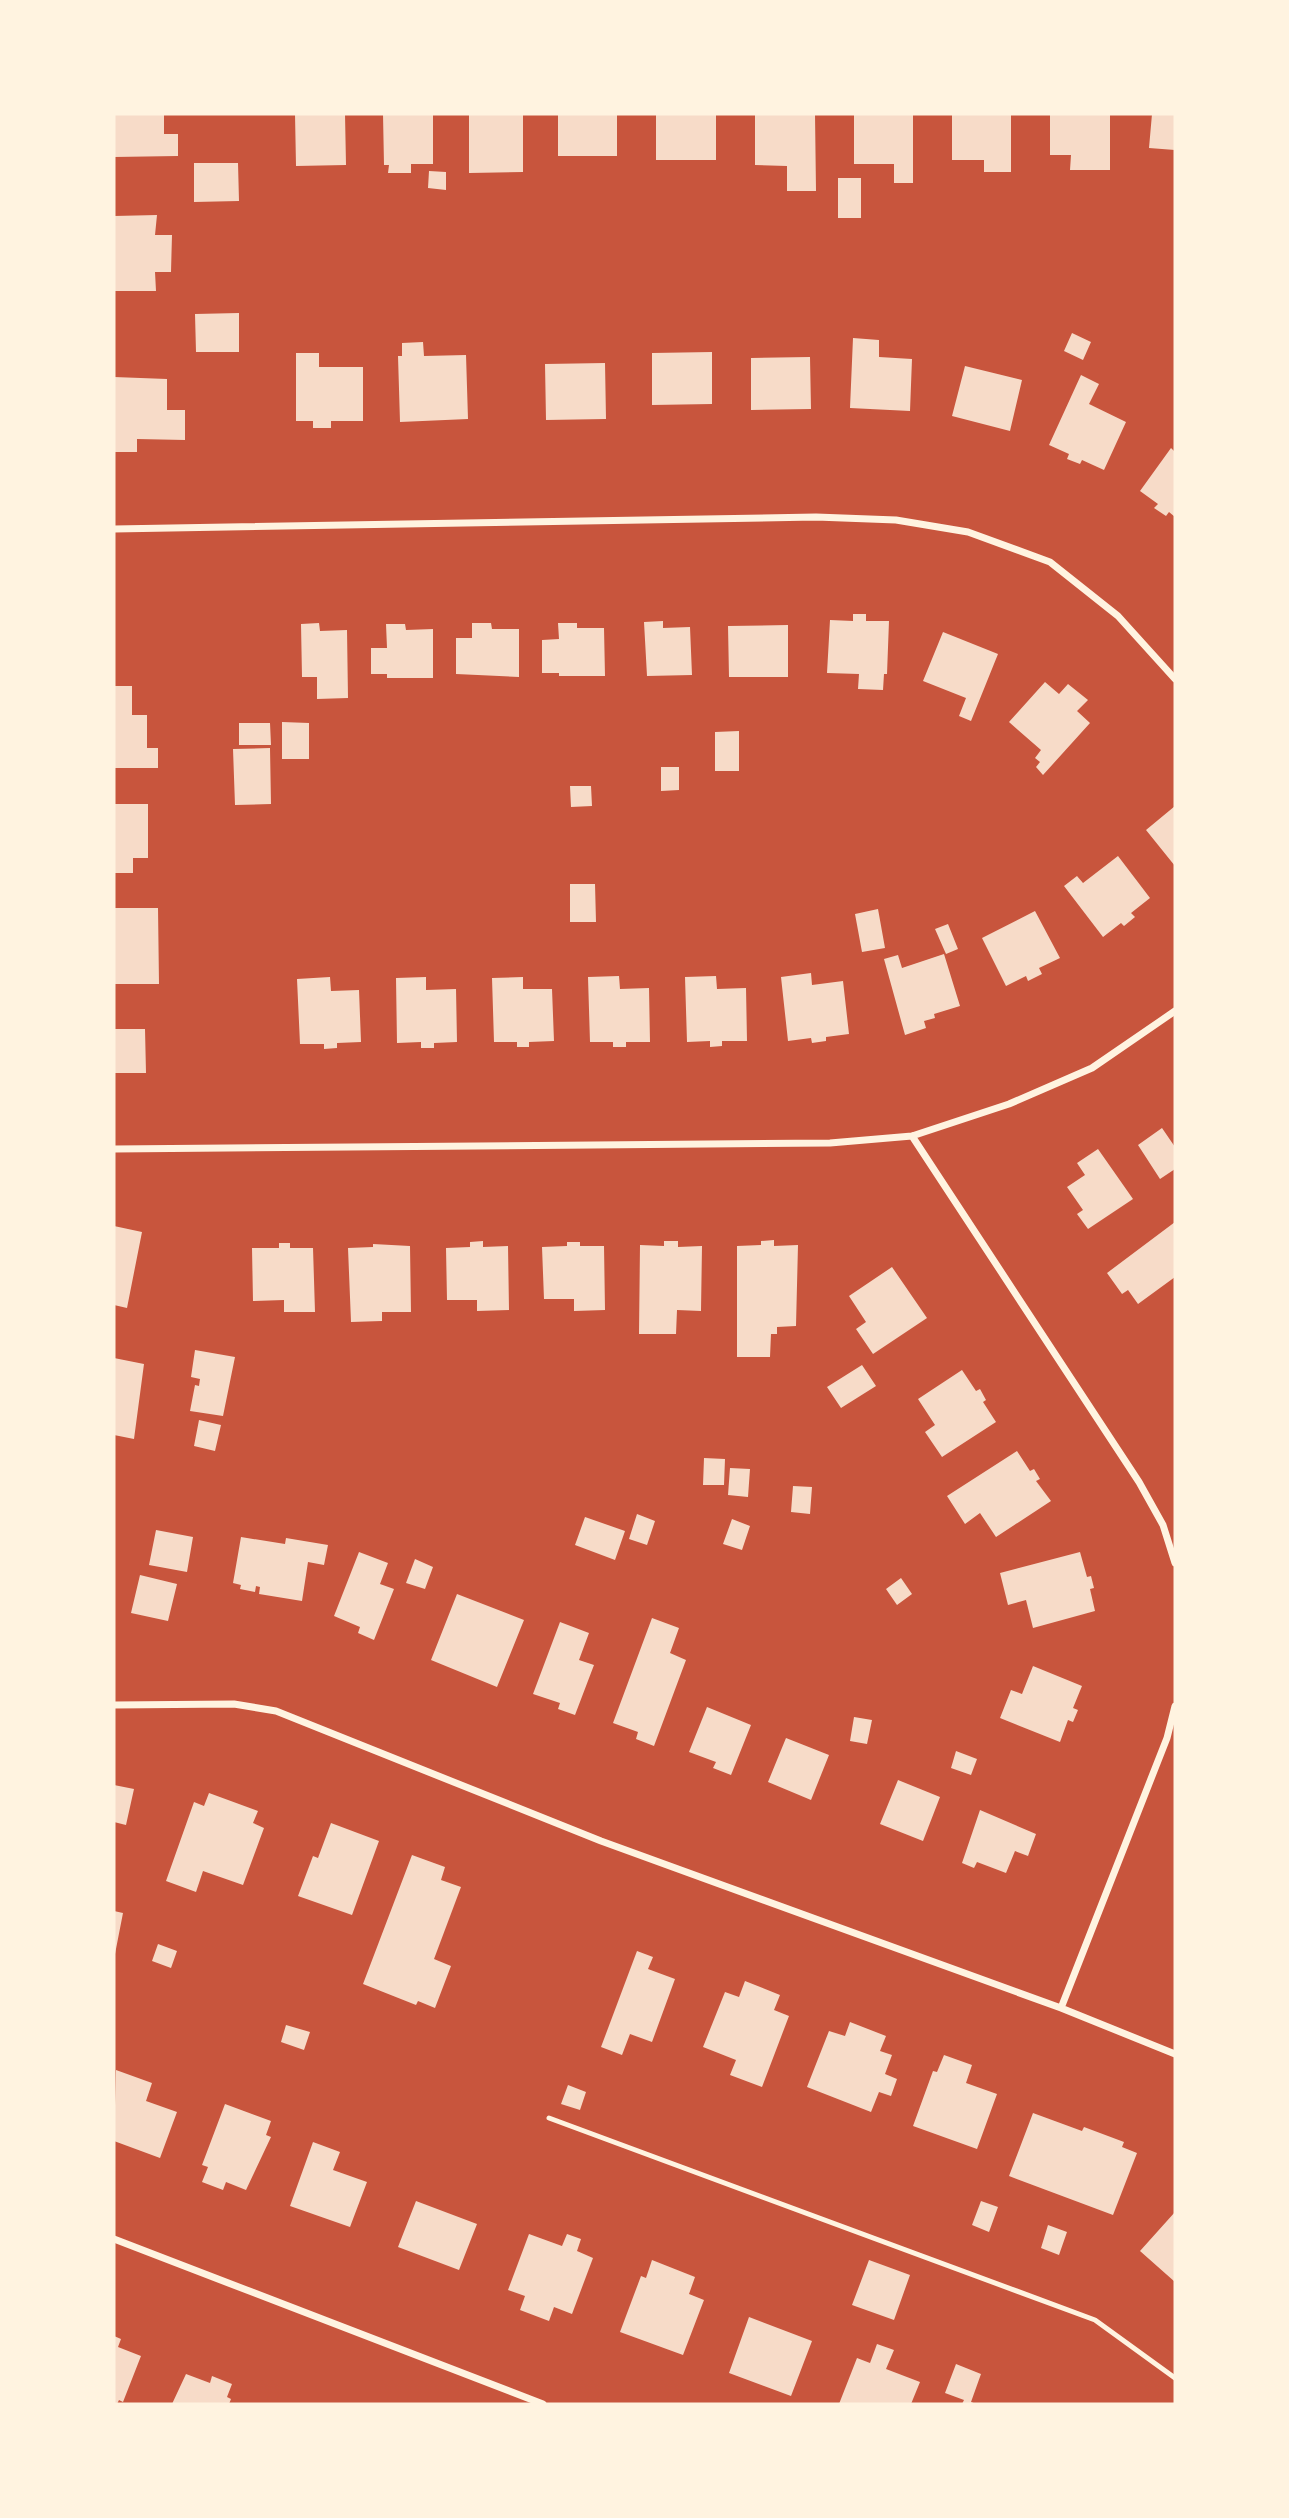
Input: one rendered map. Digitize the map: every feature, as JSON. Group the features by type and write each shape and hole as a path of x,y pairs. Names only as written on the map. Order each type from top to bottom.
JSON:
{"street":[{"path":"114,528 532,524 816,517 896,520 968,533 1050,562 1118,615 1175,679"},
{"path":"114,1149 803,1144 912,1136 1009,1104 1092,1068 1175,1011"},
{"path":"912,1136 1139,1482 1163,1525 1175,1563"},
{"path":"114,1705 234,1704 276,1711 601,1841 1062,2007 1175,2054"},
{"path":"1062,2007 1167,1738 1175,1706"},
{"path":"114,2239 543,2404"}],"lane":[{"path":"549,2118 1094,2320 1175,2378"}],"building":[{"path":"114,114 164,114 164,134 178,134 178,156 114,157"},
{"path":"295,114 345,114 346,165 296,166"},
{"path":"383,114 433,114 433,164 411,164 411,173 388,173 389,165 384,165"},
{"path":"469,114 523,114 523,172 469,173"},
{"path":"558,114 617,114 617,156 558,156"},
{"path":"656,114 716,114 716,160 656,160"},
{"path":"755,114 815,114 816,191 787,191 787,166 755,165"},
{"path":"854,114 913,114 913,183 894,183 894,164 854,164"},
{"path":"952,114 1011,114 1011,172 984,172 984,160 952,160"},
{"path":"1050,114 1110,114 1110,170 1070,170 1071,155 1050,155"},
{"path":"1152,114 1175,114 1175,150 1149,148"},
{"path":"194,163 238,163 239,201 194,202"},
{"path":"429,171 446,172 446,190 428,188"},
{"path":"838,178 861,178 861,218 838,218"},
{"path":"157,215 155,235 172,235 171,272 155,272 156,291 114,291 114,216"},
{"path":"239,313 239,352 196,352 195,314"},
{"path":"1072,333 1091,342 1083,360 1064,351"},
{"path":"853,338 879,340 879,357 912,359 910,411 850,408"},
{"path":"423,342 424,356 466,355 468,419 400,422 398,356 402,356 402,343"},
{"path":"712,352 712,404 652,405 652,353"},
{"path":"296,353 319,353 319,367 363,367 363,421 331,421 331,428 313,428 313,421 296,421"},
{"path":"810,357 811,409 751,410 751,358"},
{"path":"605,363 606,419 546,420 545,364"},
{"path":"965,366 1022,380 1010,431 952,416"},
{"path":"1081,375 1099,384 1089,404 1126,422 1104,470 1082,460 1080,464 1067,459 1069,454 1049,445"},
{"path":"114,377 167,379 167,410 185,410 185,440 137,439 137,452 114,452"},
{"path":"1171,448 1175,452 1175,517 1169,512 1166,516 1154,508 1158,504 1140,491"},
{"path":"853,614 866,614 866,621 889,621 887,674 884,674 883,690 858,689 859,674 827,673 830,620 853,621"},
{"path":"663,621 663,628 690,627 692,675 647,676 644,622"},
{"path":"319,623 320,631 347,630 348,698 317,699 317,677 302,677 301,624"},
{"path":"472,623 491,623 492,629 519,629 519,677 456,674 456,638 472,638"},
{"path":"558,623 577,623 577,628 604,628 605,676 559,676 559,673 542,673 542,640 559,639"},
{"path":"386,624 405,624 406,630 433,629 433,678 387,678 387,674 371,674 371,648 387,648"},
{"path":"788,625 788,677 729,677 728,626"},
{"path":"943,632 998,654 971,721 959,716 966,698 923,681"},
{"path":"1045,682 1059,694 1068,684 1088,700 1077,711 1090,723 1043,775 1036,767 1040,762 1035,758 1041,750 1009,722"},
{"path":"114,686 132,686 132,715 147,715 147,748 158,748 158,768 114,768"},
{"path":"282,722 309,723 309,759 282,759"},
{"path":"239,723 270,723 271,745 239,745"},
{"path":"739,731 739,771 715,771 715,732"},
{"path":"270,748 271,804 235,805 233,749"},
{"path":"661,767 679,767 679,790 661,791"},
{"path":"570,786 591,786 592,806 571,807"},
{"path":"114,804 148,804 148,858 133,858 133,873 114,873"},
{"path":"1175,806 1175,866 1146,830"},
{"path":"1118,856 1150,898 1131,913 1135,917 1124,926 1121,923 1103,937 1064,886 1077,876 1083,883"},
{"path":"570,884 595,884 596,922 570,922"},
{"path":"114,908 158,908 159,984 114,984"},
{"path":"878,909 885,948 862,952 855,914"},
{"path":"1035,911 1060,958 1039,968 1042,974 1028,981 1026,976 1006,986 982,938"},
{"path":"948,924 958,949 946,954 935,929"},
{"path":"944,954 960,1006 934,1014 935,1018 924,1021 926,1028 905,1035 884,959 898,955 902,968"},
{"path":"811,973 812,985 843,981 849,1034 826,1037 826,1041 812,1043 811,1038 788,1041 781,977"},
{"path":"619,976 620,989 649,988 650,1042 626,1042 626,1047 613,1047 613,1042 590,1042 588,977"},
{"path":"716,976 717,989 746,988 747,1041 722,1041 722,1046 710,1047 710,1041 687,1042 685,977"},
{"path":"330,977 331,991 359,990 361,1042 337,1043 337,1048 324,1049 324,1044 300,1044 297,979"},
{"path":"426,977 426,990 456,989 457,1042 434,1043 434,1048 421,1048 421,1042 397,1043 396,978"},
{"path":"523,977 523,989 552,989 554,1041 529,1042 529,1047 517,1047 517,1042 494,1042 492,978"},
{"path":"114,1029 145,1029 146,1073 114,1073"},
{"path":"1162,1128 1175,1147 1175,1169 1160,1179 1138,1145"},
{"path":"1098,1149 1133,1199 1088,1229 1077,1214 1083,1210 1067,1187 1085,1175 1077,1163"},
{"path":"1175,1222 1175,1277 1138,1304 1128,1290 1122,1294 1107,1273"},
{"path":"114,1226 142,1232 127,1308 114,1305"},
{"path":"774,1240 774,1246 798,1245 796,1326 777,1327 777,1334 771,1334 770,1357 737,1357 737,1246 761,1245 761,1241"},
{"path":"483,1241 483,1247 508,1246 509,1310 477,1311 477,1300 447,1300 446,1248 470,1247 470,1242"},
{"path":"664,1241 678,1241 678,1247 702,1246 701,1311 677,1310 676,1334 639,1334 640,1245 664,1246"},
{"path":"567,1242 580,1242 580,1246 604,1246 605,1310 574,1311 574,1299 544,1299 542,1247 567,1246"},
{"path":"279,1243 290,1243 290,1248 313,1248 315,1312 284,1312 284,1300 253,1301 252,1248 279,1248"},
{"path":"373,1244 410,1246 411,1312 382,1312 382,1321 351,1322 348,1248 373,1247"},
{"path":"892,1267 927,1318 873,1354 856,1329 866,1322 849,1296"},
{"path":"195,1350 235,1357 223,1416 190,1411 195,1385 199,1386 200,1379 191,1377"},
{"path":"114,1358 144,1364 134,1439 114,1435"},
{"path":"862,1365 876,1386 841,1408 827,1387"},
{"path":"962,1370 976,1391 980,1389 986,1400 983,1402 996,1422 942,1457 925,1432 935,1425 918,1399"},
{"path":"199,1420 221,1425 215,1451 194,1446"},
{"path":"1017,1451 1030,1471 1034,1469 1040,1479 1036,1481 1051,1501 996,1537 980,1513 965,1524 947,1496"},
{"path":"704,1458 725,1459 724,1485 703,1485"},
{"path":"730,1468 750,1469 748,1497 728,1495"},
{"path":"793,1486 812,1487 810,1514 791,1512"},
{"path":"637,1514 655,1521 647,1545 629,1539"},
{"path":"585,1517 625,1531 615,1560 575,1545"},
{"path":"732,1519 750,1526 742,1550 723,1544"},
{"path":"156,1530 193,1537 187,1572 149,1565"},
{"path":"241,1537 285,1544 286,1538 328,1545 324,1565 308,1562 302,1601 259,1594 260,1587 256,1586 255,1592 240,1589 241,1585 233,1583"},
{"path":"359,1552 388,1563 380,1584 394,1589 374,1640 358,1633 360,1627 334,1616"},
{"path":"1080,1552 1087,1577 1091,1576 1094,1588 1090,1589 1095,1611 1033,1628 1026,1600 1008,1605 1000,1573"},
{"path":"415,1559 433,1567 425,1589 406,1583"},
{"path":"140,1575 177,1584 168,1621 131,1613"},
{"path":"901,1578 912,1594 897,1605 886,1589"},
{"path":"457,1594 524,1620 497,1687 431,1660"},
{"path":"652,1618 679,1628 670,1653 686,1660 654,1746 636,1739 638,1732 613,1723"},
{"path":"560,1622 589,1633 579,1660 594,1665 575,1715 558,1709 560,1703 533,1694"},
{"path":"1033,1666 1082,1686 1073,1708 1078,1710 1073,1722 1068,1720 1060,1742 1000,1718 1011,1690 1022,1694"},
{"path":"707,1707 751,1725 731,1775 713,1768 716,1762 689,1752"},
{"path":"854,1717 872,1720 867,1744 850,1741"},
{"path":"786,1738 829,1755 811,1800 768,1782"},
{"path":"956,1751 977,1759 971,1775 951,1768"},
{"path":"898,1780 940,1797 923,1841 880,1824"},
{"path":"114,1785 134,1789 126,1825 114,1822"},
{"path":"209,1793 258,1811 253,1823 264,1828 243,1885 203,1871 196,1892 166,1881 194,1802 204,1806"},
{"path":"980,1810 1036,1834 1028,1856 1015,1851 1006,1873 977,1862 974,1868 962,1863"},
{"path":"331,1823 379,1841 352,1915 298,1896 313,1856 318,1858"},
{"path":"412,1855 445,1867 441,1880 461,1887 434,1959 451,1966 435,2008 418,2001 416,2005 363,1984"},
{"path":"114,1911 123,1913 115,1954 114,1954"},
{"path":"158,1944 177,1951 171,1968 152,1961"},
{"path":"637,1951 653,1957 648,1969 675,1979 652,2042 630,2034 622,2055 601,2047"},
{"path":"745,1981 780,1995 774,2010 789,2016 762,2087 730,2075 736,2060 703,2047 725,1992 739,1997"},
{"path":"850,2022 886,2036 880,2051 892,2055 885,2074 897,2079 891,2096 879,2092 871,2112 807,2087 829,2031 845,2036"},
{"path":"286,2025 310,2032 304,2050 281,2042"},
{"path":"944,2055 972,2065 966,2083 997,2094 977,2149 913,2126 933,2071 937,2072"},
{"path":"116,2070 152,2083 146,2101 177,2112 160,2158 114,2141"},
{"path":"568,2085 586,2092 580,2110 561,2104"},
{"path":"225,2104 271,2121 266,2135 271,2137 246,2190 226,2182 223,2190 202,2182 208,2167 202,2165"},
{"path":"1033,2113 1082,2131 1084,2127 1124,2142 1122,2147 1137,2153 1113,2215 1009,2176"},
{"path":"313,2142 340,2152 333,2170 367,2182 350,2227 290,2206"},
{"path":"416,2201 477,2224 459,2270 398,2247"},
{"path":"981,2201 998,2207 989,2232 972,2225"},
{"path":"1175,2212 1175,2282 1140,2251"},
{"path":"1048,2225 1067,2232 1059,2255 1041,2248"},
{"path":"529,2234 562,2246 567,2234 581,2239 577,2251 593,2258 572,2314 554,2307 549,2321 520,2310 525,2296 508,2290"},
{"path":"652,2260 695,2277 689,2294 704,2300 683,2355 620,2332 641,2276 646,2278"},
{"path":"869,2260 910,2275 894,2320 852,2305"},
{"path":"749,2317 812,2341 791,2396 729,2373"},
{"path":"114,2336 121,2339 118,2347 141,2356 123,2402 119,2400 117,2404 114,2404"},
{"path":"877,2344 894,2350 886,2369 920,2382 911,2404 839,2404 857,2358 870,2363"},
{"path":"956,2364 981,2374 971,2402 976,2404 962,2404 964,2400 945,2393"},
{"path":"186,2374 210,2383 212,2376 232,2384 227,2397 231,2399 229,2404 172,2404"}]}
